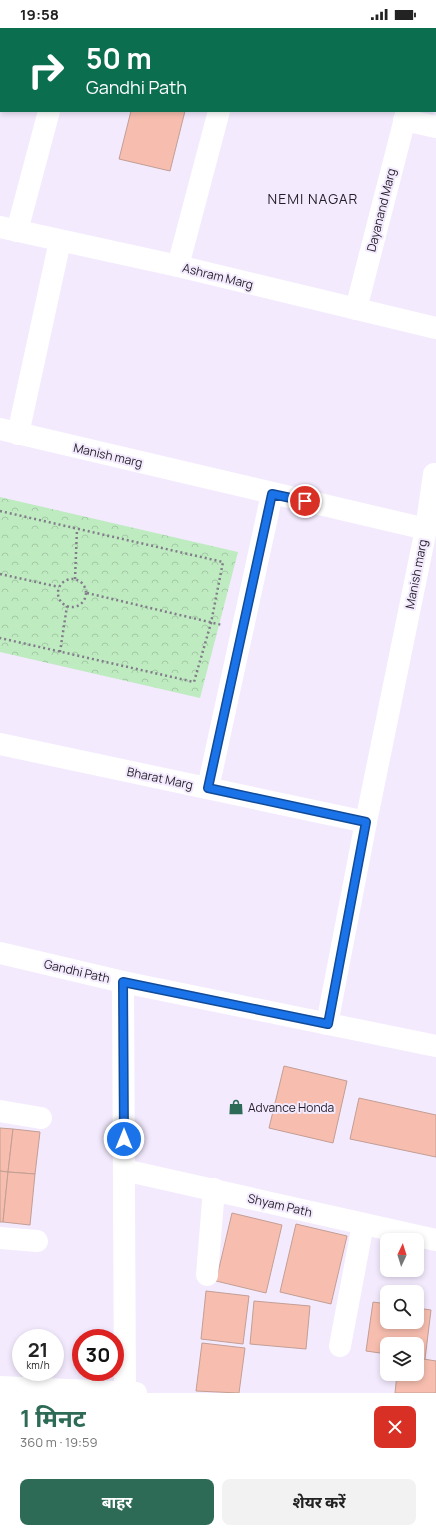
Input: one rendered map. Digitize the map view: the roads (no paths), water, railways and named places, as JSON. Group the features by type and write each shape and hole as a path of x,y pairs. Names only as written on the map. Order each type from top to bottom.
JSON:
{"street":[{"path":"8,229 49,112"},
{"path":"178,266 219,112"},
{"path":"405,115 436,127"},
{"name":"Dayanand Marg","path":"356,309 405,115"},
{"name":"Ashram Marg","path":"8,229 178,266 436,328"},
{"path":"9,431 60,241"},
{"name":"Manish marg","path":"9,431 426,529 366,822 328,1024"},
{"path":"426,529 434,474"},
{"path":"208,788 272,494"},
{"name":"Bharat Marg","path":"0,744 366,822"},
{"name":"Gandhi Path","path":"0,953 123,982 436,1046"},
{"path":"0,1387 128,1392 124,1170 123,982"},
{"path":"0,1111 41,1118"},
{"name":"Shyam Path","path":"124,1170 436,1240"},
{"path":"207,1275 214,1190"},
{"path":"340,1346 363,1224"},
{"path":"0,1238 37,1241"}],"place":[{"name":"Advance Honda","path":"236,1107"}],"district":[{"name":"NEMI NAGAR","path":"313,198"}]}
